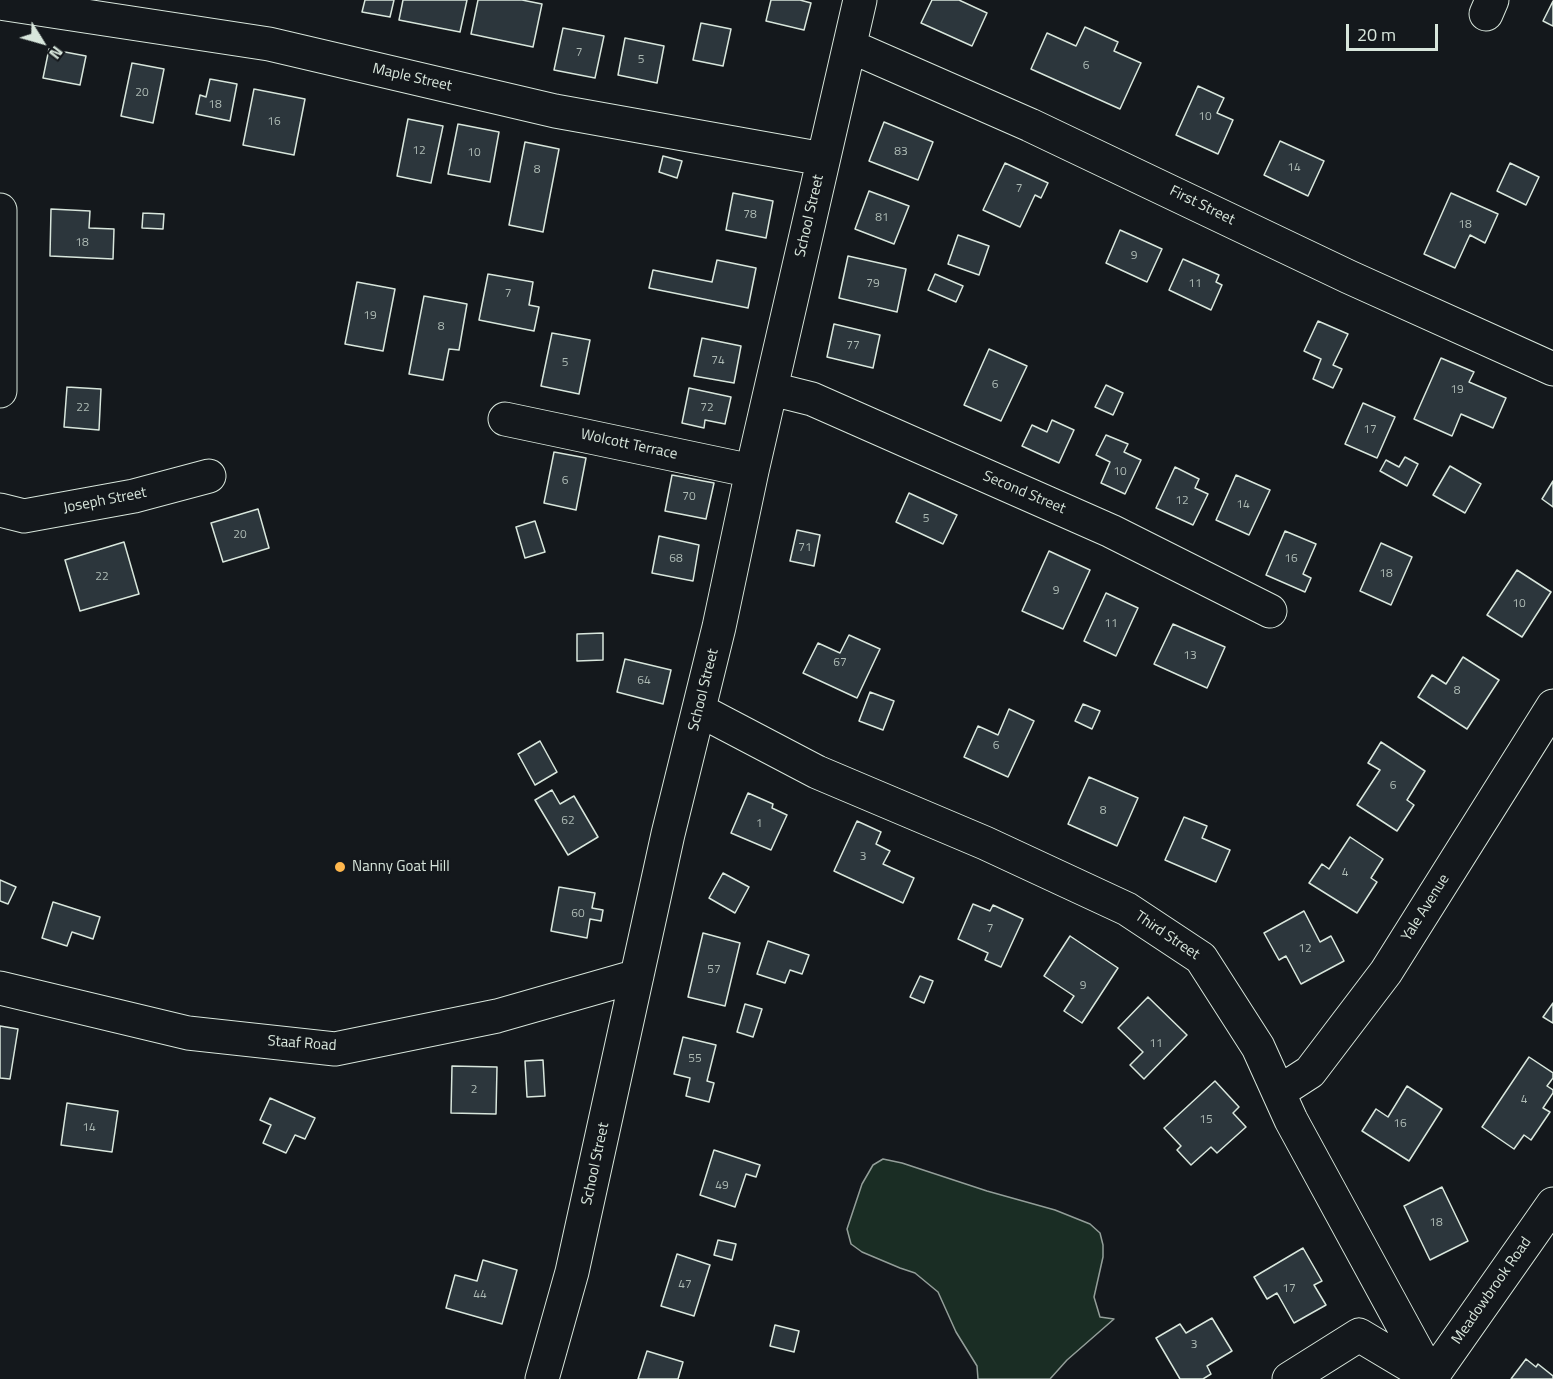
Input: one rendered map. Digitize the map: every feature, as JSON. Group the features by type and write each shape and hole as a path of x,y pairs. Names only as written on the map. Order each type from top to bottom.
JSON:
{"street":[{"name":"School Street","path":"542,1379 572,1272 668,834 719,627 752,471 860,0"},
{"name":"Maple Street","path":"0,3 269,44 555,111 823,159"},
{"name":"First Street","path":"850,45 1030,125 1348,277 1553,369"},
{"path":"0,210 0,391"},
{"name":"Second Street","path":"772,389 812,399 1111,531 1269,611"},
{"name":"Wolcott Terrace","path":"505,419 752,471"},
{"name":"Joseph Street","path":"0,510 24,516 134,496 209,476"},
{"name":"Yale Avenue","path":"1279,1092 1310,1072 1386,972 1553,706"},
{"name":"Third Street","path":"699,710 817,772 985,843 1127,909 1202,958 1258,1047 1291,1120 1431,1378"},
{"name":"Staaf Road","path":"0,988 188,1033 335,1049 497,1016 637,976"},
{"name":"Meadowbrook Road","path":"1431,1378 1553,1204"},
{"path":"1289,1379 1359,1335 1431,1378"}],"green space":[{"path":"883,1159 1055,1210 1090,1224 1100,1233 1103,1245 1103,1257 1094,1297 1100,1317 1114,1319 1067,1360 1050,1379 978,1379 977,1366 956,1332 938,1292 915,1273 862,1252 851,1244 847,1229 862,1184 873,1165"}],"building":[{"path":"365,0 394,0 390,17 362,12"},
{"path":"403,0 467,0 460,32 399,20"},
{"path":"478,0 522,0 542,4 533,47 471,34"},
{"path":"771,0 800,0 811,3 804,30 766,21"},
{"path":"932,0 959,0 987,13 972,46 921,23"},
{"path":"1553,1 1553,26 1543,21"},
{"path":"701,23 731,29 723,66 693,60"},
{"path":"1085,27 1118,42 1114,51 1141,63 1120,109 1031,69 1047,33 1076,46"},
{"path":"563,28 604,36 595,78 554,70"},
{"path":"625,38 664,46 657,83 618,75"},
{"path":"49,49 86,56 80,85 43,78"},
{"path":"132,63 164,69 153,123 121,116"},
{"path":"210,79 237,84 230,121 196,114 200,95 206,97"},
{"path":"1198,86 1224,98 1217,113 1233,120 1218,154 1176,135"},
{"path":"254,89 305,99 294,155 243,145"},
{"path":"408,119 443,126 431,183 397,176"},
{"path":"884,122 933,142 918,180 869,161"},
{"path":"458,124 499,132 490,182 448,174"},
{"path":"1280,141 1324,161 1308,196 1264,175"},
{"path":"525,142 559,149 543,232 509,225"},
{"path":"663,156 682,161 677,178 659,172"},
{"path":"1005,163 1048,183 1041,198 1035,195 1020,227 983,210"},
{"path":"1510,163 1539,177 1526,205 1497,191"},
{"path":"869,191 909,206 894,244 855,229"},
{"path":"733,193 773,201 766,238 726,230"},
{"path":"1451,193 1498,214 1485,243 1470,235 1455,268 1424,254"},
{"path":"51,209 90,211 89,228 114,229 113,259 50,256"},
{"path":"143,213 164,214 163,229 142,228"},
{"path":"1120,230 1162,249 1147,282 1106,263"},
{"path":"958,235 989,246 979,275 948,264"},
{"path":"848,256 906,269 897,312 839,298"},
{"path":"1183,259 1219,275 1216,282 1222,285 1211,310 1169,290"},
{"path":"717,260 756,268 748,308 649,288 653,270 712,282"},
{"path":"488,274 533,282 529,305 539,307 534,331 479,320"},
{"path":"935,274 963,286 956,302 928,290"},
{"path":"357,282 395,289 383,351 345,344"},
{"path":"424,296 467,304 459,350 449,349 443,380 409,374"},
{"path":"1318,321 1348,334 1333,365 1342,369 1333,388 1313,379 1321,359 1304,351"},
{"path":"834,324 880,335 873,368 827,357"},
{"path":"552,333 590,340 579,394 541,386"},
{"path":"702,338 741,346 734,383 694,376"},
{"path":"989,349 1027,366 1001,421 964,405"},
{"path":"1441,358 1474,372 1469,382 1506,398 1493,428 1461,414 1452,436 1414,419"},
{"path":"1106,385 1123,393 1113,415 1095,407"},
{"path":"67,387 101,389 99,430 64,427"},
{"path":"689,388 731,397 725,424 705,420 704,428 682,423"},
{"path":"1363,403 1395,417 1377,458 1345,444"},
{"path":"1052,420 1074,430 1059,463 1022,446 1032,425 1047,432"},
{"path":"1106,435 1128,444 1124,452 1141,460 1125,494 1101,483 1110,462 1096,455"},
{"path":"554,452 586,458 576,510 544,503"},
{"path":"1405,457 1418,464 1407,486 1380,471 1386,460 1399,467"},
{"path":"1450,466 1481,484 1465,513 1433,495"},
{"path":"1175,467 1199,479 1195,488 1208,494 1193,525 1156,508"},
{"path":"672,475 714,483 706,519 665,511"},
{"path":"1236,475 1270,490 1249,535 1216,520"},
{"path":"1553,481 1553,507 1542,499"},
{"path":"909,493 957,515 943,544 896,522"},
{"path":"258,509 269,548 223,562 211,523"},
{"path":"535,521 545,552 525,558 516,527"},
{"path":"797,530 820,535 814,566 790,561"},
{"path":"1285,531 1316,544 1303,574 1311,578 1305,592 1266,575"},
{"path":"659,536 699,545 693,581 652,573"},
{"path":"124,542 139,594 80,611 65,560"},
{"path":"1381,543 1412,557 1391,605 1360,591"},
{"path":"1049,551 1090,570 1063,629 1022,611"},
{"path":"1517,570 1551,592 1522,637 1487,615"},
{"path":"1106,593 1138,608 1116,656 1084,641"},
{"path":"1173,624 1225,647 1207,688 1154,664"},
{"path":"603,633 603,660 577,661 577,634"},
{"path":"849,635 880,649 857,698 803,673 818,643 840,653"},
{"path":"1463,657 1499,680 1467,729 1418,697 1432,675 1446,684"},
{"path":"625,659 671,670 663,704 617,692"},
{"path":"870,692 894,701 883,730 859,721"},
{"path":"1083,704 1100,711 1092,729 1075,721"},
{"path":"1009,709 1034,721 1008,777 964,757 978,726 998,735"},
{"path":"540,741 557,772 535,785 518,754"},
{"path":"1381,742 1425,771 1407,800 1414,805 1397,831 1357,805 1380,770 1368,763"},
{"path":"1089,777 1138,798 1117,846 1068,824"},
{"path":"552,790 560,804 574,796 598,837 568,855 535,800"},
{"path":"748,793 773,804 772,808 787,815 771,850 731,833"},
{"path":"1184,817 1207,826 1202,838 1230,850 1216,882 1165,860"},
{"path":"857,821 881,832 876,844 890,851 883,864 914,878 903,903 834,871"},
{"path":"1350,837 1383,859 1371,878 1377,882 1357,913 1309,883 1322,864 1329,869"},
{"path":"723,873 749,887 735,913 709,898"},
{"path":"0,880 16,887 8,904 0,901"},
{"path":"559,887 595,893 592,908 603,910 601,921 590,919 587,938 551,931"},
{"path":"53,902 100,917 93,939 72,932 67,946 42,938"},
{"path":"973,904 990,911 993,905 1023,919 1001,967 985,960 988,953 958,939"},
{"path":"1304,911 1320,942 1331,936 1344,961 1301,984 1286,956 1279,960 1264,933"},
{"path":"703,933 740,943 725,1006 688,997"},
{"path":"1070,936 1118,968 1082,1023 1064,1011 1074,996 1044,976"},
{"path":"768,941 809,955 802,974 790,970 785,983 757,974"},
{"path":"920,976 933,981 924,1003 910,997"},
{"path":"1148,997 1187,1035 1144,1079 1130,1065 1143,1052 1118,1028"},
{"path":"1553,1003 1553,1023 1543,1017"},
{"path":"745,1004 762,1009 753,1037 737,1032"},
{"path":"0,1026 18,1029 10,1079 0,1078"},
{"path":"683,1037 716,1045 707,1081 714,1083 709,1102 686,1096 690,1078 674,1074"},
{"path":"1529,1057 1553,1073 1553,1078 1547,1086 1553,1090 1553,1093 1543,1108 1550,1112 1531,1140 1524,1135 1514,1149 1482,1127"},
{"path":"543,1060 545,1096 527,1097 525,1061"},
{"path":"452,1066 497,1067 496,1114 451,1113"},
{"path":"1215,1081 1239,1107 1233,1113 1246,1127 1217,1153 1211,1147 1191,1165 1177,1150 1181,1146 1164,1128"},
{"path":"1407,1086 1442,1109 1409,1161 1362,1131 1376,1109 1388,1117"},
{"path":"270,1098 315,1118 305,1139 295,1135 286,1153 263,1143 271,1125 260,1120"},
{"path":"67,1103 118,1111 112,1152 61,1145"},
{"path":"714,1150 760,1165 756,1177 746,1174 735,1207 700,1195"},
{"path":"1442,1187 1468,1241 1430,1260 1404,1206"},
{"path":"718,1240 736,1244 732,1260 714,1255"},
{"path":"1303,1248 1322,1281 1314,1285 1326,1305 1294,1323 1277,1293 1267,1299 1254,1277"},
{"path":"677,1254 710,1265 694,1316 661,1306"},
{"path":"483,1260 517,1270 502,1324 446,1308 455,1275 477,1281"},
{"path":"1212,1318 1232,1351 1207,1366 1211,1374 1203,1379 1180,1379 1156,1338 1180,1324 1186,1333"},
{"path":"775,1325 799,1331 794,1352 770,1346"},
{"path":"647,1351 683,1362 678,1379 638,1379"},
{"path":"1526,1359 1536,1367 1538,1364 1553,1376 1553,1379 1511,1379"}],"place":[{"name":"Nanny Goat Hill","path":"340,867"}]}
